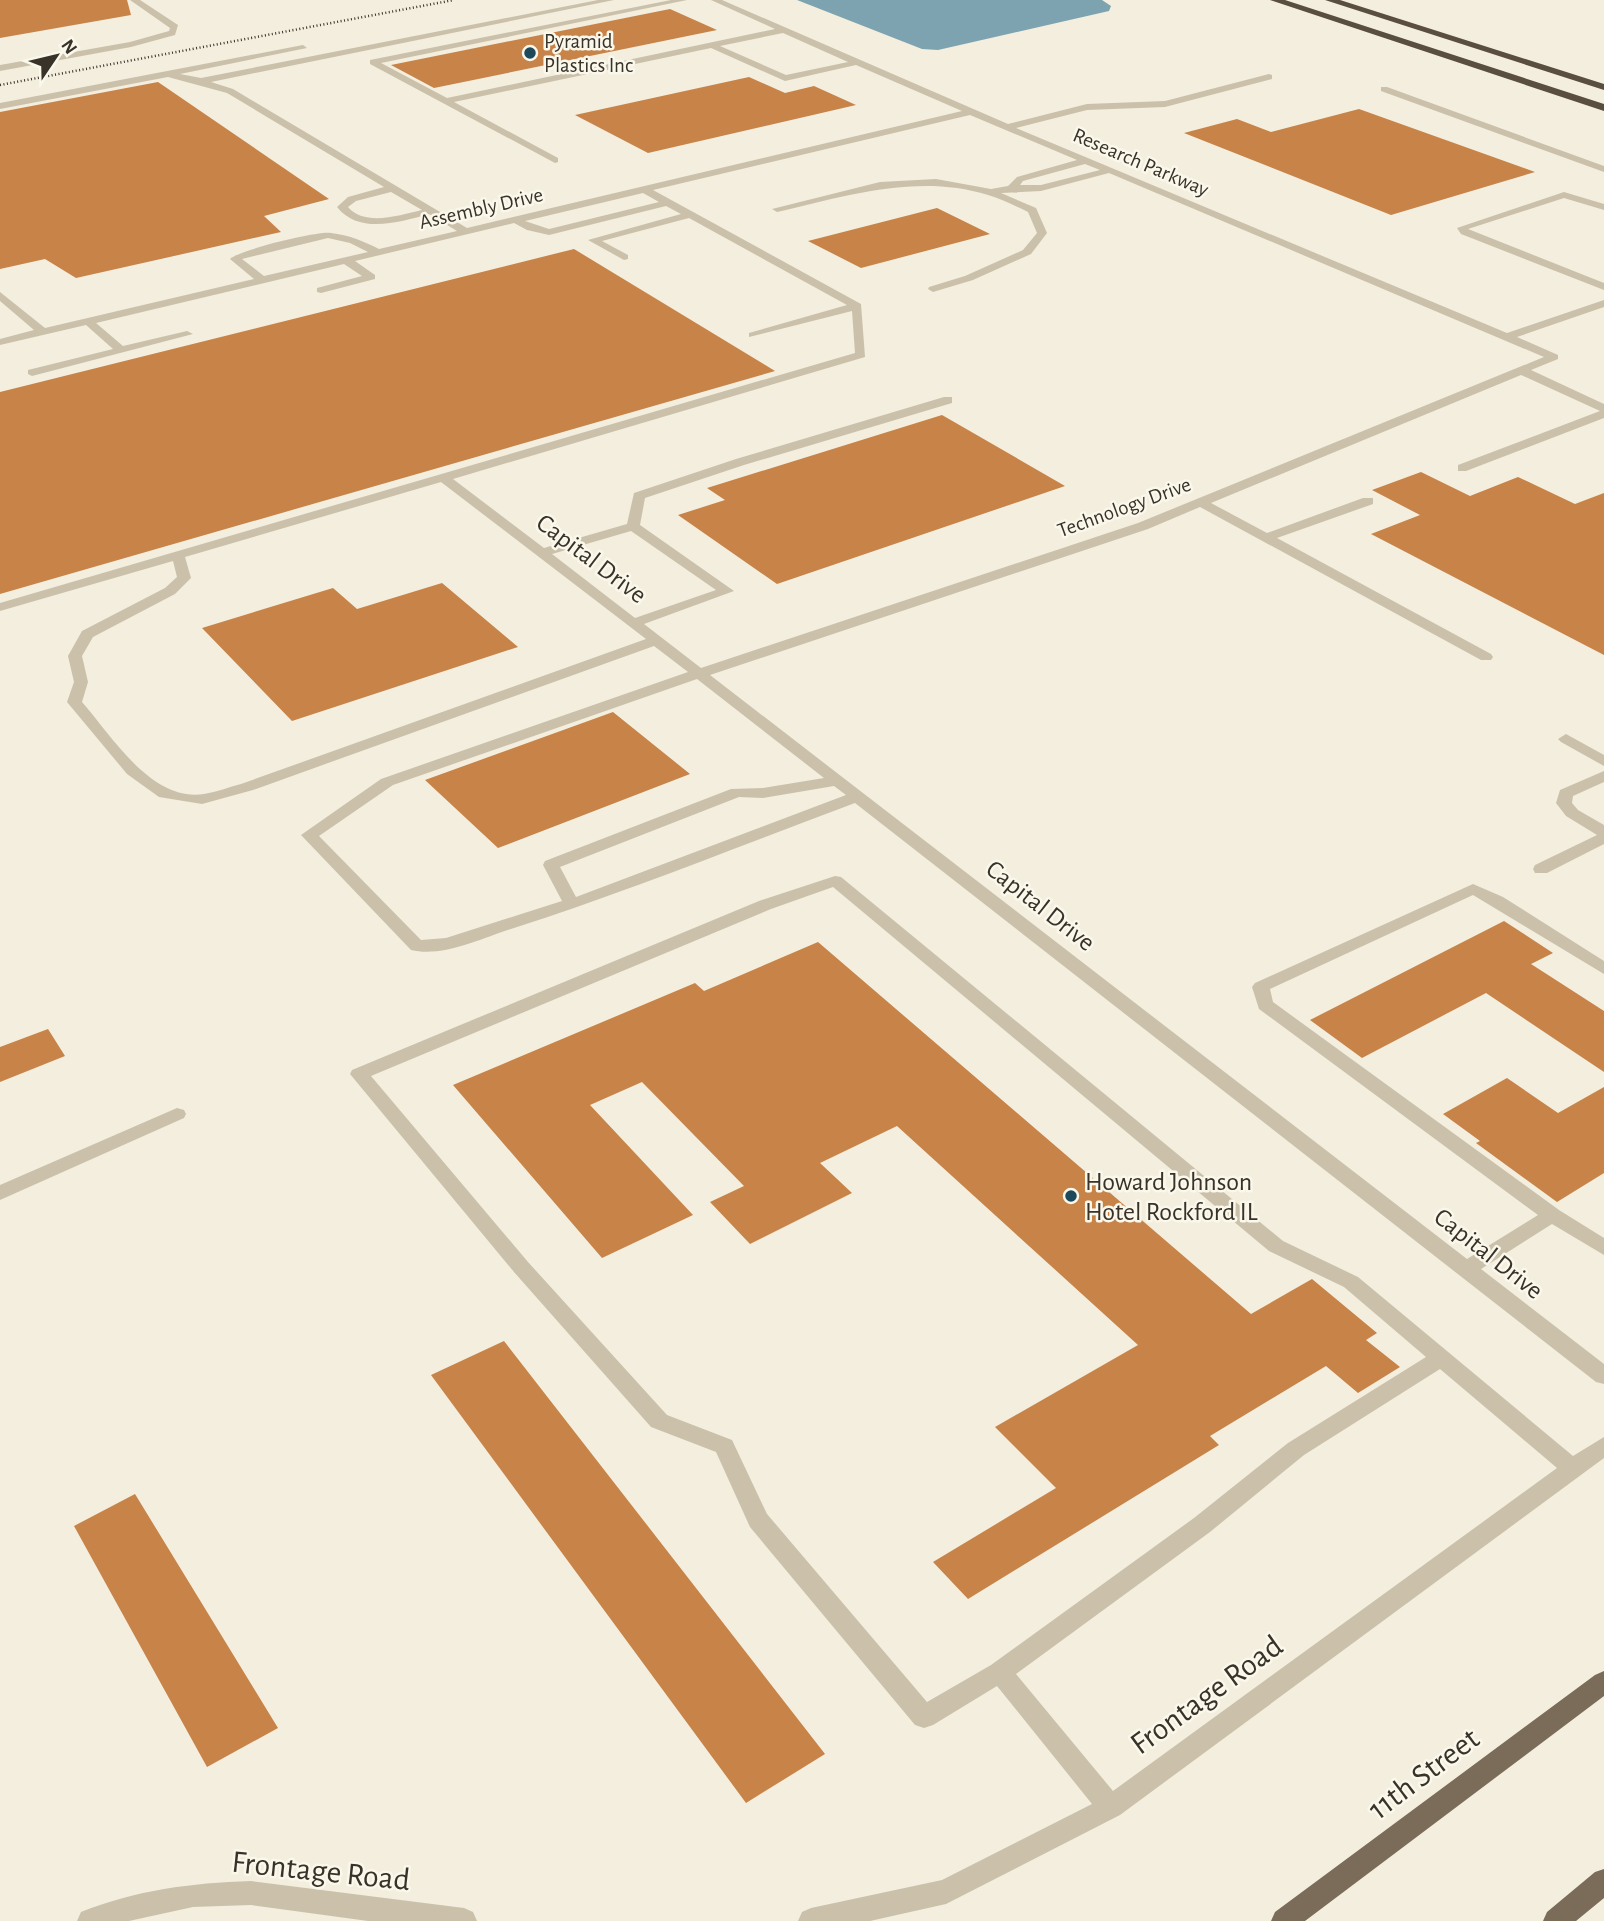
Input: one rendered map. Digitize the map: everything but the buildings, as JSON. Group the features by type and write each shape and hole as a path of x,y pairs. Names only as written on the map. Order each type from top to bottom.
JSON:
{"highway":[{"path":"1275,0 1604,110"},
{"path":"1330,0 1604,87"}],"main road":[{"name":"11th Street","path":"1284,1921 1604,1682"},
{"path":"1556,1921 1604,1881"}],"street":[{"path":"0,68 131,44 172,33 174,27 134,0"},
{"path":"201,81 610,0"},
{"path":"555,160 373,62 683,0"},
{"name":"Research Parkway","path":"715,0 971,112 1554,357"},
{"path":"445,100 784,30"},
{"path":"711,45 785,78 858,62"},
{"path":"0,106 307,47 325,56"},
{"path":"168,74 230,91 466,232"},
{"path":"1007,127 1087,107 1165,104 1269,77"},
{"path":"1384,89 1604,169"},
{"name":"Assembly Drive","path":"0,342 971,112"},
{"path":"1012,188 1020,179 1087,160"},
{"path":"991,191 1041,188 1110,170"},
{"path":"777,209 880,185 936,182 991,191 1032,210 1042,233 1027,252 969,278 933,289"},
{"path":"393,188 352,199 342,207 353,217 378,221 430,211"},
{"path":"643,189 857,306"},
{"path":"1604,207 1564,195 1462,228 1465,232 1604,287"},
{"path":"516,220 531,228 549,232 667,203"},
{"path":"624,257 593,240 689,215"},
{"path":"262,280 235,259 243,254 328,234 353,240 378,253"},
{"path":"321,290 371,277 346,260"},
{"path":"0,295 43,332"},
{"path":"1507,337 1604,303"},
{"path":"753,335 857,306"},
{"path":"0,607 860,355 857,306"},
{"path":"88,321 121,350"},
{"path":"32,372 187,334"},
{"name":"Technology Drive","path":"572,904 448,943 417,946 309,835 387,782 556,721 1143,526 1554,357"},
{"path":"1521,370 1604,411"},
{"path":"633,526 639,496 740,462 948,400"},
{"path":"1462,468 1604,411"},
{"name":"Capital Drive","path":"444,478 657,640 1604,1376"},
{"path":"1266,538 1368,501"},
{"path":"1200,502 1486,657"},
{"path":"543,553 633,526"},
{"path":"633,526 727,592 634,623"},
{"path":"178,555 184,578 170,591 87,634 75,656 81,682 74,702 133,771 165,794 202,799 247,787 657,640"},
{"path":"1566,739 1604,761"},
{"path":"1604,775 1566,793 1564,803 1572,813 1604,832"},
{"path":"838,781 762,793 737,792 551,865 572,904 858,796"},
{"path":"1541,869 1604,838"},
{"path":"1442,1358 1296,1449 1202,1525 1000,1672 924,1717 758,1520 724,1446 659,1422 359,1074 765,905 835,881 1276,1246 1351,1282 1442,1358 1573,1469"},
{"path":"1604,969 1474,889 1261,987 1265,1005 1552,1215 1604,1248"},
{"path":"0,1193 177,1114"},
{"path":"1466,1269 1552,1215"},
{"name":"Frontage Road","path":"811,1921 946,1892 1111,1807 1604,1446"},
{"path":"1000,1672 1111,1807"},
{"name":"Frontage Road","path":"90,1921 139,1905 193,1895 251,1893 464,1921"}],"water":[{"path":"797,0 1102,0 1111,6 1109,11 938,50 922,49"}],"railway":[{"path":"0,85 454,0"}],"place":[{"name":"Pyramid Plastics Inc","path":"530,53"},
{"name":"Howard Johnson Hotel Rockford IL","path":"1071,1196"}]}
